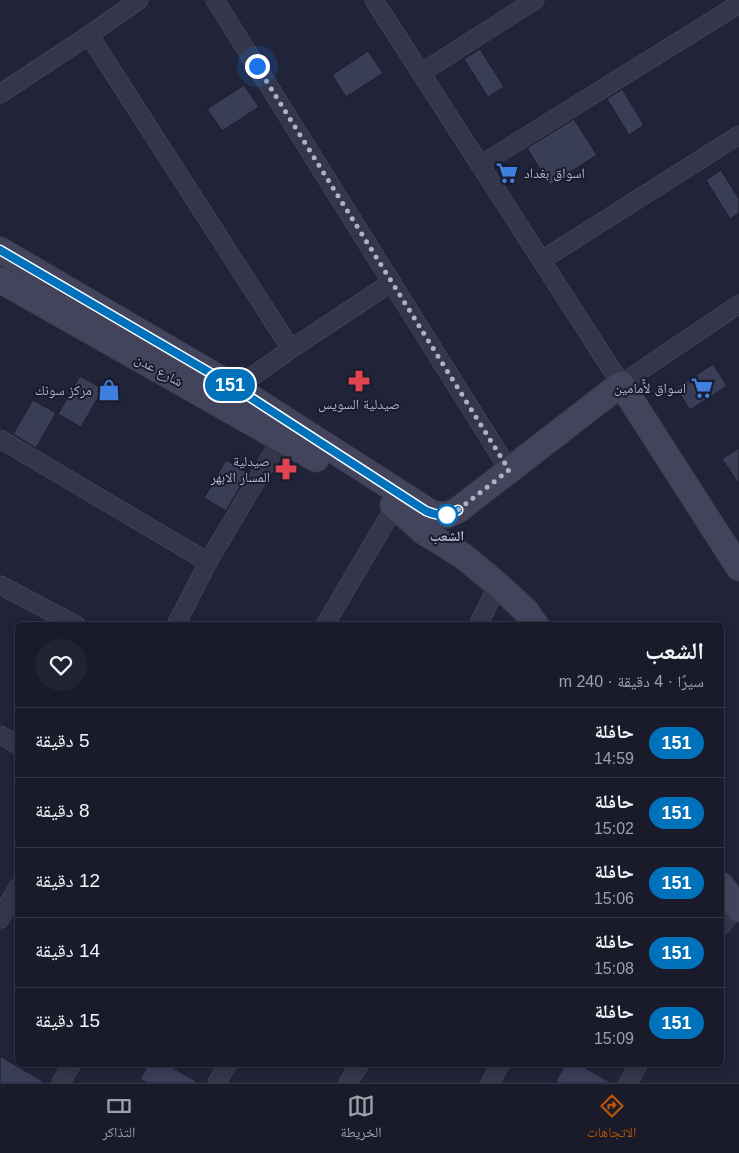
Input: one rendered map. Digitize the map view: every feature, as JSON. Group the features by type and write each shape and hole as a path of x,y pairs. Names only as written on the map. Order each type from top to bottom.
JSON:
{"street":[{"path":"0,94 89,36 139,0"},
{"path":"216,0 509,470 621,384 739,304"},
{"path":"421,72 535,0"},
{"path":"380,2 421,72 739,568"},
{"path":"480,165 739,4"},
{"path":"89,36 291,348"},
{"path":"542,260 739,135"},
{"name":"شارع عدن","path":"0,250 236,388 426,511 440,516 458,510 509,470"},
{"name":"شارع عدن","path":"0,280 281,439 395,506 424,532 463,556 498,585 526,611 534,622"},
{"path":"236,388 291,348 392,282"},
{"path":"0,439 208,562"},
{"path":"178,622 208,562 281,439"},
{"path":"327,622 395,506"},
{"path":"0,585 70,622"},
{"path":"480,622 498,585"},
{"path":"0,734 15,742"},
{"path":"724,889 738,908 724,923"},
{"path":"0,919 15,892"},
{"path":"61,1083 70,1067"},
{"path":"216,1083 226,1067"},
{"path":"348,1083 358,1067"},
{"path":"490,1083 499,1067"},
{"path":"628,1083 637,1067"}],"building":[{"path":"480,49 504,87 488,97 464,59"},
{"path":"368,51 383,73 346,97 332,75"},
{"path":"244,85 259,107 222,131 207,109"},
{"path":"622,89 644,125 629,135 607,99"},
{"path":"574,119 597,155 550,185 527,148"},
{"path":"721,170 739,199 739,213 730,219 706,180"},
{"path":"713,364 727,386 690,410 676,388"},
{"path":"80,376 103,389 81,427 58,414"},
{"path":"33,400 56,413 36,448 13,434"},
{"path":"739,448 739,484 722,459"},
{"path":"226,460 248,473 226,511 204,498"},
{"path":"0,1056 15,1065 15,1067 19,1067 46,1083 0,1083"},
{"path":"147,1067 171,1067 199,1083 147,1083 140,1079"},
{"path":"564,1067 584,1067 612,1083 555,1083"}],"bus line":[{"name":"151","path":"0,250 236,388 426,511 440,516 458,510"}],"place":[{"name":"اسواق بغداد","path":"507,173"},
{"name":"صيدلية السويس","path":"359,381"},
{"name":"اسواق لاًًمامين","path":"702,388"},
{"name":"مركز سونك","path":"109,390"},
{"name":"صيدلية المسار الابهر","path":"286,469"},
{"name":"الشعب","path":"447,515"}],"route":[{"path":"257,66 509,470 458,510 447,515"}]}
